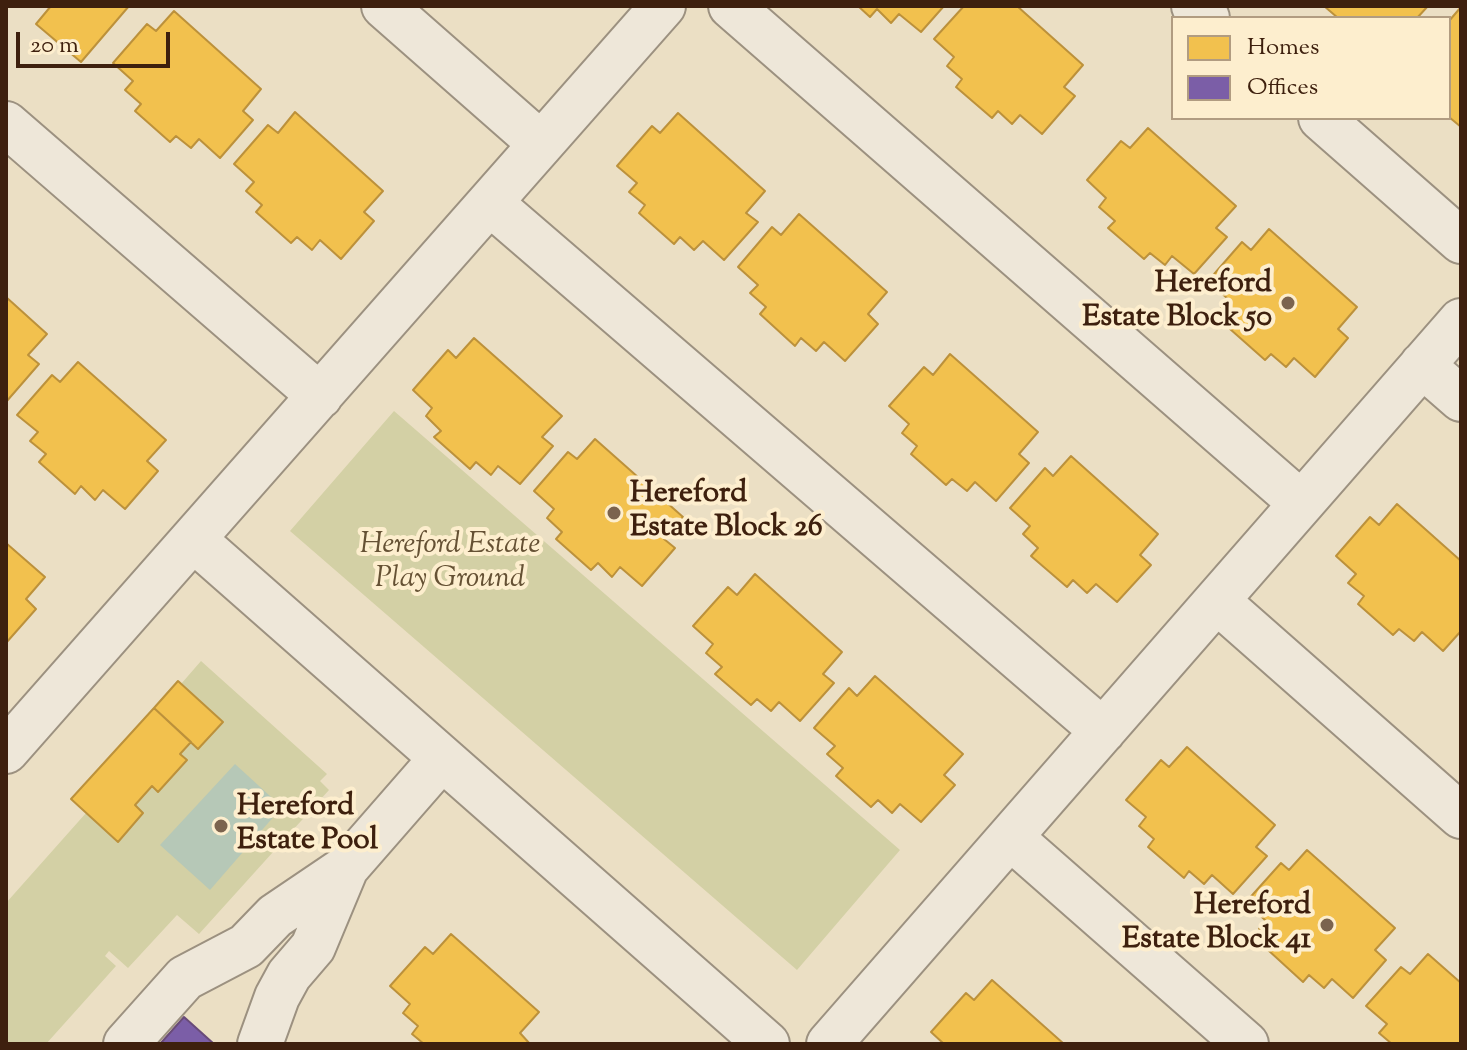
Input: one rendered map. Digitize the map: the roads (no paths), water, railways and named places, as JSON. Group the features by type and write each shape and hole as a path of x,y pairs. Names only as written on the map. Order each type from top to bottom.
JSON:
{"street":[{"path":"384,6 541,144"},
{"path":"6,751 663,6"},
{"path":"731,6 1301,503"},
{"path":"1323,120 1461,241"},
{"path":"6,124 320,396"},
{"path":"490,203 1103,731"},
{"path":"829,1044 1461,321"},
{"path":"1422,365 1461,399"},
{"path":"193,539 767,1044"},
{"path":"1217,601 1461,816"},
{"path":"126,1044 185,978 246,946 275,916 346,868 442,758"},
{"path":"1010,837 1246,1044"},
{"path":"260,1044 277,997 289,975 313,947 346,868"}],"place":[{"name":"Hereford Estate Block 50","path":"1288,303"},
{"name":"Hereford Estate Block 26","path":"614,513"},
{"name":"Hereford Estate Pool","path":"221,826"},
{"name":"Hereford Estate Block 41","path":"1327,925"}],"park label":[{"name":"Hereford Estate Play Ground","path":"450,564"}]}
